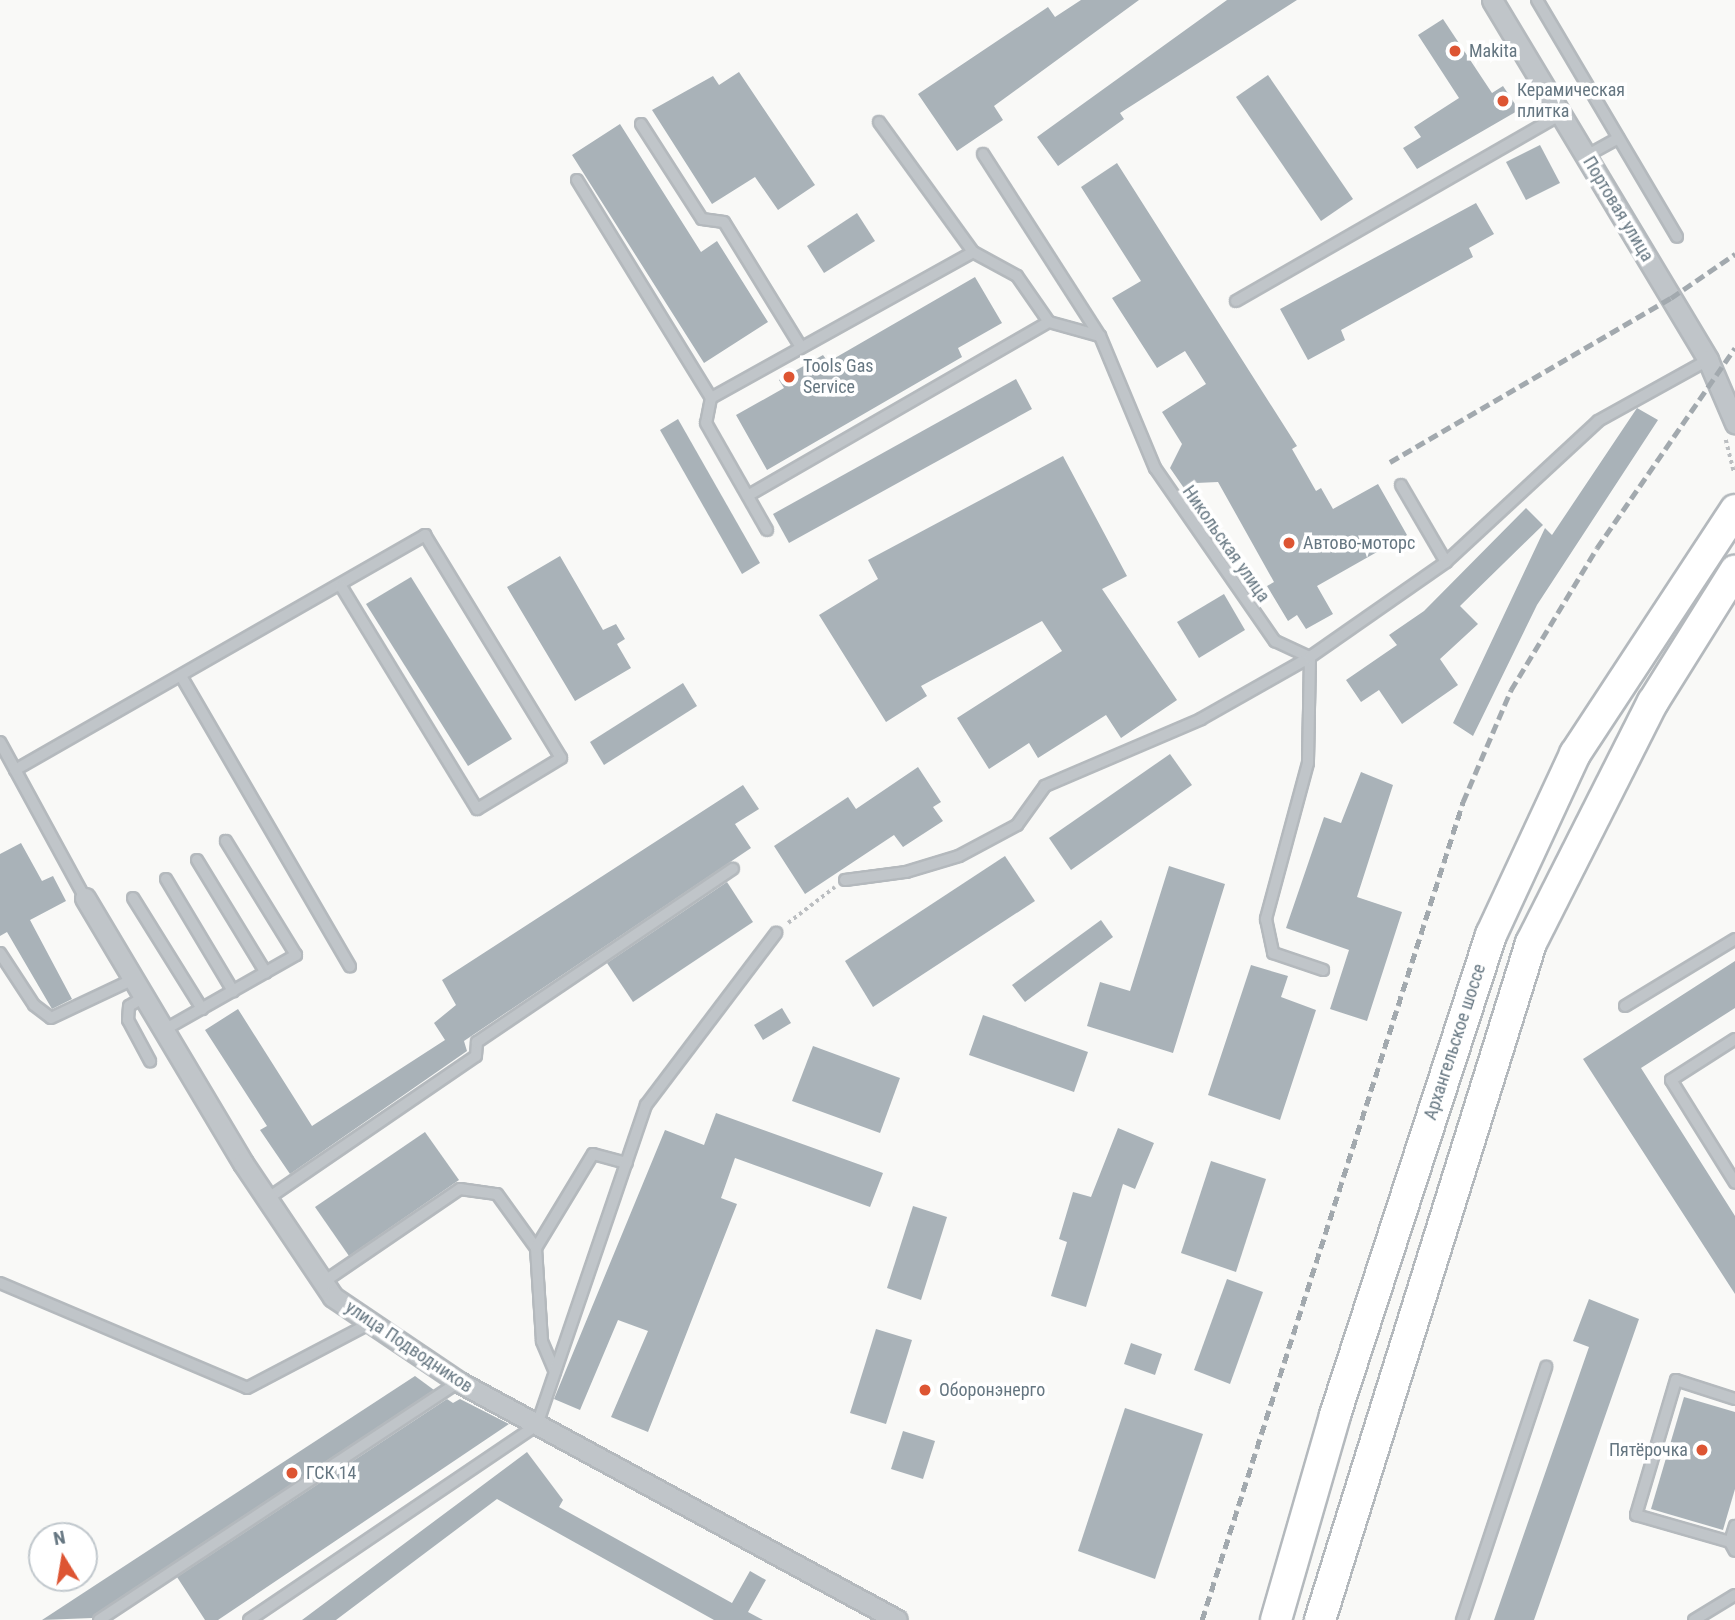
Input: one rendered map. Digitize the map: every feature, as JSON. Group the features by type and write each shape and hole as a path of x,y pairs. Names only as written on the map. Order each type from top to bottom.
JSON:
{"main road":[{"name":"Архангельское шоссе","path":"1276,1620 1343,1390 1490,935 1575,754 1735,510"},
{"path":"1320,1620 1531,943 1653,702 1735,571"}],"street":[{"name":"Портовая улица","path":"1493,0 1709,360 1735,423"},
{"name":"улица Подводников","path":"85,898 267,1199 322,1283 372,1323 459,1382 897,1620"}],"lane":[{"path":"1537,0 1677,237"},
{"path":"1236,301 1561,114"},
{"path":"879,122 973,253 1017,276 1049,322 1100,336"},
{"path":"641,124 702,219 724,222 801,347"},
{"path":"1586,156 1618,138"},
{"name":"Никольская улица","path":"983,154 1100,336 1155,468 1275,641 1310,657"},
{"path":"577,180 711,398 706,423 767,530"},
{"path":"711,398 973,253"},
{"path":"749,495 1049,322"},
{"path":"845,880 906,872 959,856 1017,825 1045,786 1201,719 1310,657 1446,562 1598,421 1709,360"},
{"path":"1401,485 1446,562"},
{"path":"15,771 341,586 425,535 561,758 477,809 341,586"},
{"path":"1310,657 1308,763 1266,919 1273,953 1323,970"},
{"path":"181,676 350,966"},
{"path":"0,742 85,898"},
{"path":"164,1030 296,955 226,841"},
{"path":"197,860 266,972"},
{"path":"267,1199 476,1056 477,1042 733,869"},
{"path":"166,879 233,991"},
{"path":"133,898 202,1009"},
{"path":"249,1620 537,1425 646,1105 776,933"},
{"path":"1625,1006 1735,939"},
{"path":"0,953 34,1004 51,1018 134,979"},
{"path":"144,996 129,1006 128,1020 150,1061"},
{"path":"1735,1039 1671,1080 1735,1183"},
{"path":"536,1248 593,1154 627,1163"},
{"path":"322,1283 460,1189 497,1194 536,1248 542,1340 555,1372"},
{"path":"0,1283 247,1388 372,1323"},
{"path":"1462,1620 1546,1367"},
{"path":"1735,1399 1675,1380 1636,1515 1732,1547 1735,1526"},
{"path":"99,1620 459,1382"},
{"path":"1695,1620 1735,1595"}],"path":[{"path":"776,933 845,880"}],"building":[{"path":"1081,0 1139,0 994,106 1003,120 957,151 918,94 1048,7 1055,17"},
{"path":"1227,0 1297,0 1120,113 1124,119 1058,166 1037,137"},
{"path":"1443,19 1492,93 1503,86 1519,110 1417,169 1403,148 1421,137 1414,127 1459,98 1418,35"},
{"path":"739,72 815,185 778,210 755,177 712,204 652,110 713,76 719,85"},
{"path":"1268,75 1353,199 1321,221 1236,97"},
{"path":"620,124 701,252 717,241 768,322 704,363 572,155"},
{"path":"1540,145 1560,183 1526,200 1506,162"},
{"path":"1117,163 1297,446 1292,449 1316,491 1321,488 1333,509 1378,484 1407,535 1317,586 1333,614 1306,629 1297,615 1288,621 1267,586 1274,582 1218,482 1196,483 1186,491 1170,468 1182,444 1162,412 1206,384 1185,351 1157,368 1112,298 1141,281 1081,187"},
{"path":"1476,203 1494,234 1469,248 1473,257 1341,330 1345,340 1308,360 1280,309"},
{"path":"857,213 875,241 824,273 807,246"},
{"path":"975,277 1002,323 958,348 962,357 767,470 736,415 784,388 779,380 823,355 828,362"},
{"path":"1016,379 1032,409 789,543 773,514"},
{"path":"1637,408 1658,420 1537,605 1473,736 1453,723 1545,528 1552,535"},
{"path":"678,419 760,563 742,574 660,430"},
{"path":"1063,456 1127,576 1102,589 1177,700 1121,738 1106,715 1038,758 1029,743 989,769 957,718 1062,651 1042,621 921,686 927,696 886,722 819,615 878,579 868,560"},
{"path":"1526,508 1543,525 1460,606 1478,624 1440,659 1458,685 1402,724 1379,690 1361,702 1346,680 1397,645 1389,635 1424,611"},
{"path":"560,556 603,630 616,624 625,639 617,644 631,668 575,701 507,587"},
{"path":"411,577 512,739 468,766 366,604"},
{"path":"1224,594 1245,630 1199,658 1177,622"},
{"path":"683,683 697,706 604,765 590,742"},
{"path":"1170,754 1192,785 1071,870 1049,838"},
{"path":"918,767 941,802 933,807 943,821 903,847 894,835 805,894 774,846 848,797 856,809"},
{"path":"1361,772 1393,785 1357,897 1402,912 1367,1021 1330,1009 1349,950 1286,928 1324,817 1341,823"},
{"path":"743,785 759,809 735,824 751,848 464,1041 467,1051 290,1174 260,1130 267,1126 205,1030 238,1009 312,1126 445,1040 434,1023 456,1005 442,980"},
{"path":"21,843 42,881 53,876 66,901 30,920 72,999 52,1009 7,932 0,936 0,854"},
{"path":"1005,856 1035,901 873,1007 845,961"},
{"path":"1169,866 1225,884 1173,1053 1087,1026 1100,982 1130,991"},
{"path":"727,882 753,922 633,1002 607,963"},
{"path":"1101,920 1113,937 1025,1002 1012,985"},
{"path":"1735,961 1735,1008 1641,1068 1735,1216 1735,1294 1583,1059"},
{"path":"1251,965 1288,976 1281,997 1316,1010 1280,1120 1208,1095"},
{"path":"782,1008 791,1023 763,1040 754,1025"},
{"path":"983,1015 1088,1052 1074,1092 969,1055"},
{"path":"813,1046 900,1078 880,1133 792,1101"},
{"path":"716,1113 883,1173 870,1207 735,1158 721,1198 737,1204 648,1432 611,1417 648,1331 618,1320 580,1410 554,1399 665,1130 704,1145"},
{"path":"1118,1128 1154,1143 1135,1189 1123,1184 1086,1307 1051,1296 1067,1242 1059,1239 1073,1192 1091,1197"},
{"path":"425,1132 459,1180 349,1256 315,1207"},
{"path":"1211,1161 1266,1179 1236,1272 1181,1253"},
{"path":"913,1206 947,1217 921,1300 887,1288"},
{"path":"1227,1279 1263,1292 1230,1384 1194,1370"},
{"path":"1589,1299 1639,1319 1534,1620 1494,1620 1589,1347 1573,1341"},
{"path":"876,1329 912,1340 886,1424 850,1413"},
{"path":"1131,1343 1162,1354 1155,1375 1124,1364"},
{"name":"ГСК 14","path":"415,1376 434,1390 92,1618 42,1620 85,1592 98,1592 98,1583"},
{"name":"Пятёрочка","path":"1684,1397 1735,1412 1735,1489 1723,1530 1651,1509"},
{"path":"447,1399 453,1403 460,1399 509,1424 218,1620 205,1620 177,1577"},
{"path":"1125,1408 1203,1434 1155,1579 1078,1551"},
{"path":"903,1431 935,1441 923,1479 891,1469"},
{"path":"527,1452 563,1500 559,1507 732,1603 750,1571 766,1580 748,1612 763,1620 714,1620 497,1499 336,1620 302,1620"}],"railway":[{"path":"1390,462 1671,298 1735,254"},
{"path":"1202,1620 1463,802 1511,690 1597,548 1735,348"}],"place":[{"name":"Makita","path":"1455,51"},
{"name":"Керамическая плитка","path":"1503,101"},
{"name":"Tools Gas Service","path":"789,377"},
{"name":"Автово-моторс","path":"1289,543"},
{"name":"Оборонэнерго","path":"925,1390"},
{"name":"Пятёрочка","path":"1702,1450"},
{"name":"ГСК 14","path":"292,1473"}]}
